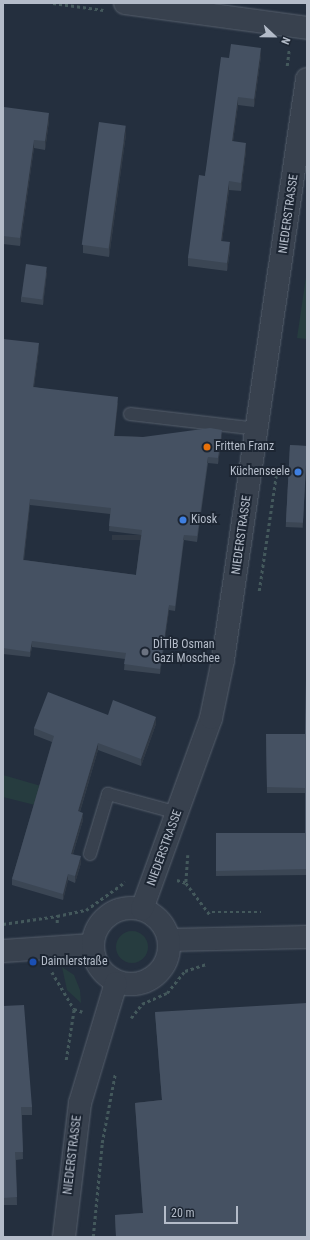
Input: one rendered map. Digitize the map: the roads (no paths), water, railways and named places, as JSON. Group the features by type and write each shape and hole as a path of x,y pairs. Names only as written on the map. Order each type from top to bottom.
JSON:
{"street":[{"path":"118,7 299,34"},
{"name":"NIEDERSTRASSE","path":"142,909 178,813 211,718 258,429 307,79"},
{"path":"130,908 142,909 163,924 169,940 164,966 155,977 130,985 116,983 98,967 92,945 94,933 108,915 130,908"},
{"path":"169,940 307,937"},
{"path":"3,951 56,945 92,945"},
{"name":"NIEDERSTRASSE","path":"64,1237 80,1103 116,983"}],"lane":[{"path":"130,414 258,429"},
{"path":"90,854 108,794 178,813"}],"place":[{"name":"Fritten Franz","path":"207,447"},
{"name":"Küchenseele","path":"298,472"},
{"name":"Kiosk","path":"183,520"},
{"name":"DİTİB Osman Gazi Moschee","path":"145,652"},
{"name":"Daimlerstraße","path":"33,962"}]}
